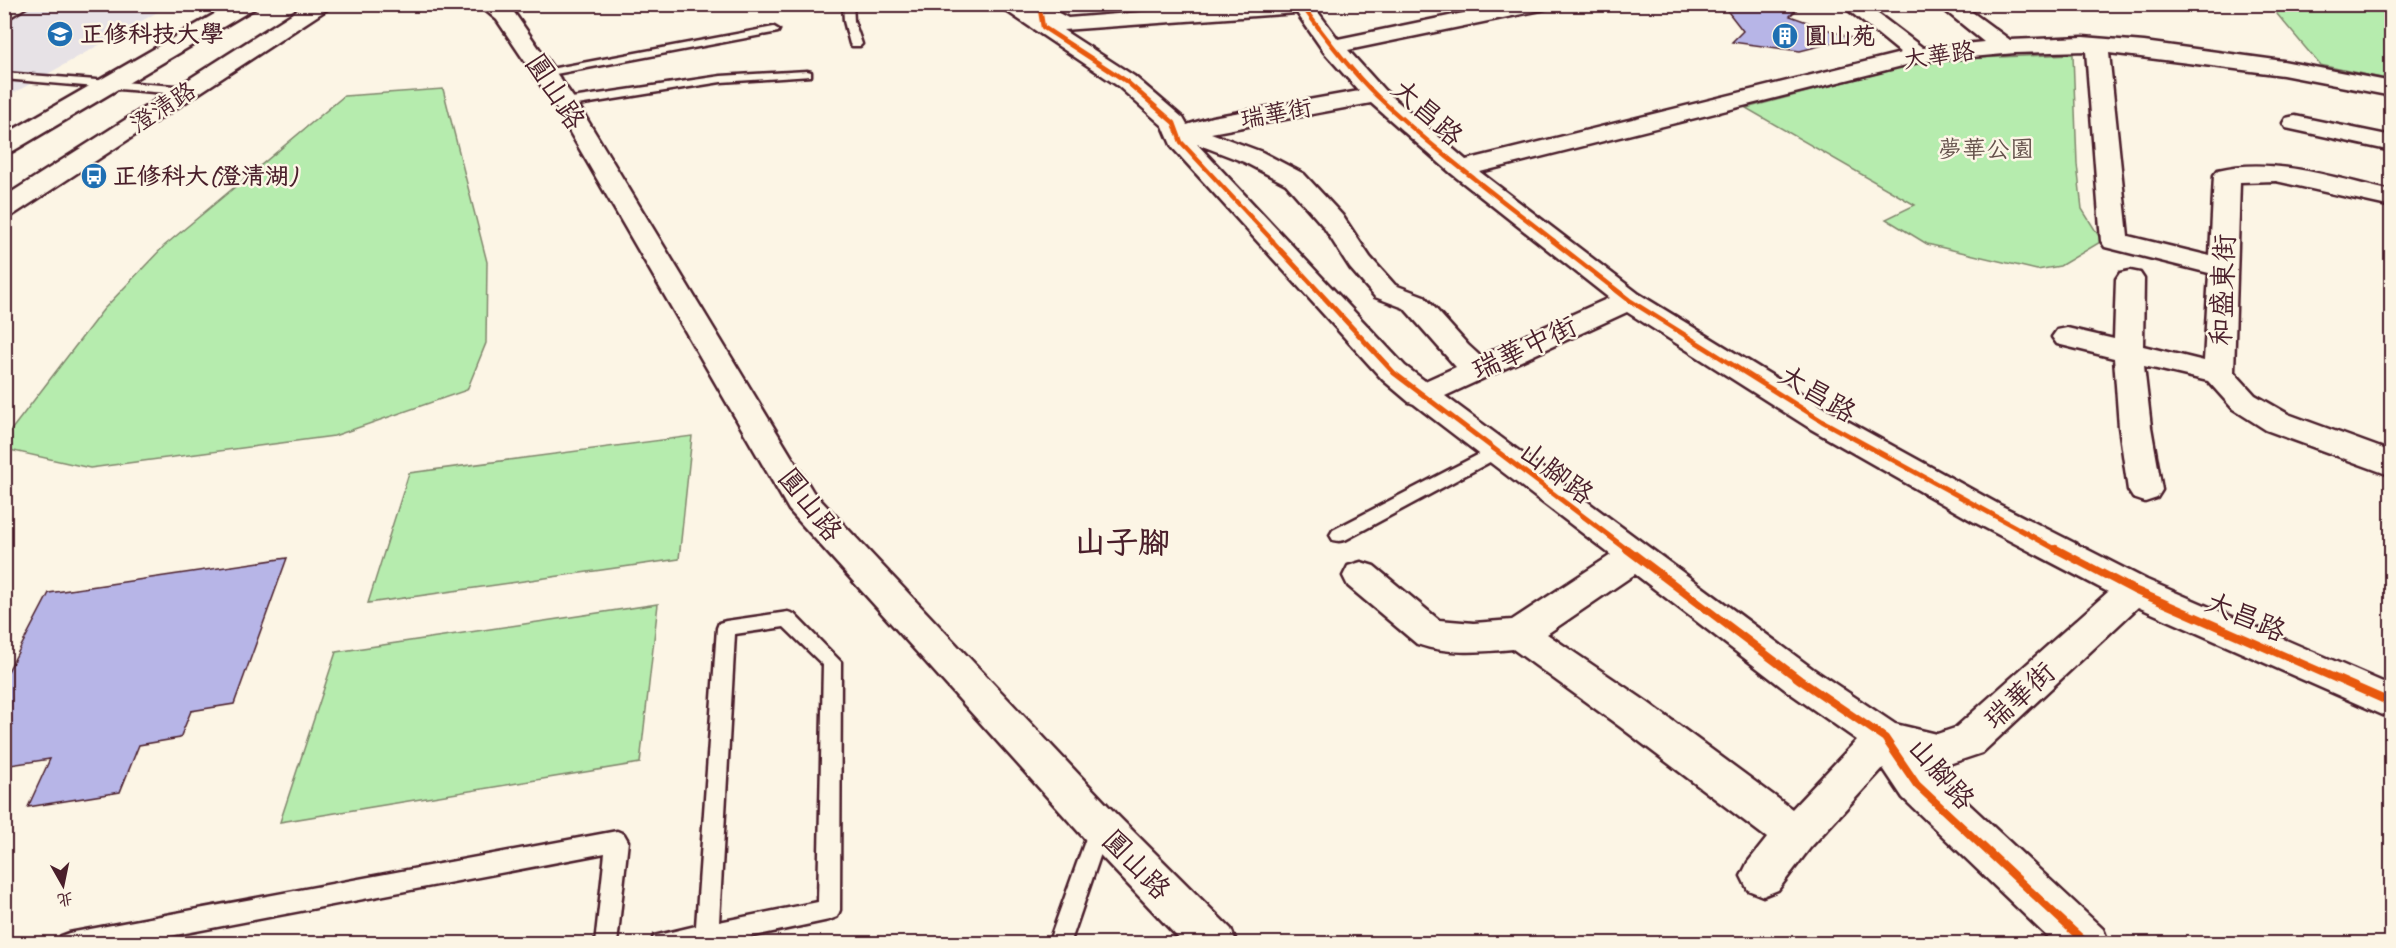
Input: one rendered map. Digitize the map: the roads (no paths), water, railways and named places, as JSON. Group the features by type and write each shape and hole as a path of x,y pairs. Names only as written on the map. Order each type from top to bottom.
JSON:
{"street":[{"name":"澄清路","path":"4,146 248,4"},
{"name":"澄清路","path":"4,209 322,4"},
{"name":"圓山路","path":"488,4 505,16 565,103 801,501 1100,826 1215,944"},
{"name":"山腳路","path":"1006,4 1041,15 1126,81 1174,123 1394,373 1495,452 1800,680 1885,738 1917,785 2087,944"},
{"path":"1332,47 1541,4"},
{"path":"1851,4 1918,55"},
{"path":"1947,4 2005,47"},
{"path":"1041,15 1068,25 1301,5"},
{"name":"大昌路","path":"1301,5 1332,47 1376,95 1461,169 1629,300 1822,421 1988,514 2134,590 2391,703"},
{"path":"2097,45 2115,241 2223,268"},
{"name":"大華路","path":"1461,169 1918,55 2005,47 2097,45 2144,49 2283,68 2391,89"},
{"name":"瑞華街","path":"1185,138 1212,124 1376,95"},
{"path":"2295,123 2391,144"},
{"path":"1185,138 1253,157 1295,179 1333,221 1360,262 1385,291 1414,302 1457,352 1477,369"},
{"name":"和盛東街","path":"2391,199 2276,173 2227,175 2219,374 2244,402 2277,422 2391,465"},
{"path":"2130,279 2128,352 2135,427 2145,490"},
{"name":"瑞華中街","path":"1420,395 1629,300"},
{"path":"2067,337 2219,374"},
{"path":"1361,576 1430,634 1474,638 1520,634 1635,557"},
{"name":"瑞華街","path":"1885,738 1937,751 1968,741 2134,590"},
{"path":"1520,634 1633,714 1795,835"},
{"path":"1763,876 1795,835 1885,738"}],"lane":[{"path":"4,18 26,4"},
{"path":"848,4 849,21 856,44"},
{"path":"545,73 774,30"},
{"path":"565,103 721,79 807,74"},
{"path":"4,76 188,91"},
{"path":"1339,535 1495,452"},
{"path":"662,944 707,934 734,936 829,910 832,662 788,619 726,628 707,934"},
{"path":"1059,944 1100,826"},
{"path":"69,944 102,940 617,841 606,944"}],"place":[{"name":"正修科技大學","path":"60,34"},
{"name":"圓山苑","path":"1785,36"},
{"name":"正修科大(澄清湖)","path":"94,176"}],"district":[{"name":"山子腳","path":"1122,542"}],"park label":[{"name":"夢華公園","path":"1986,149"}]}
